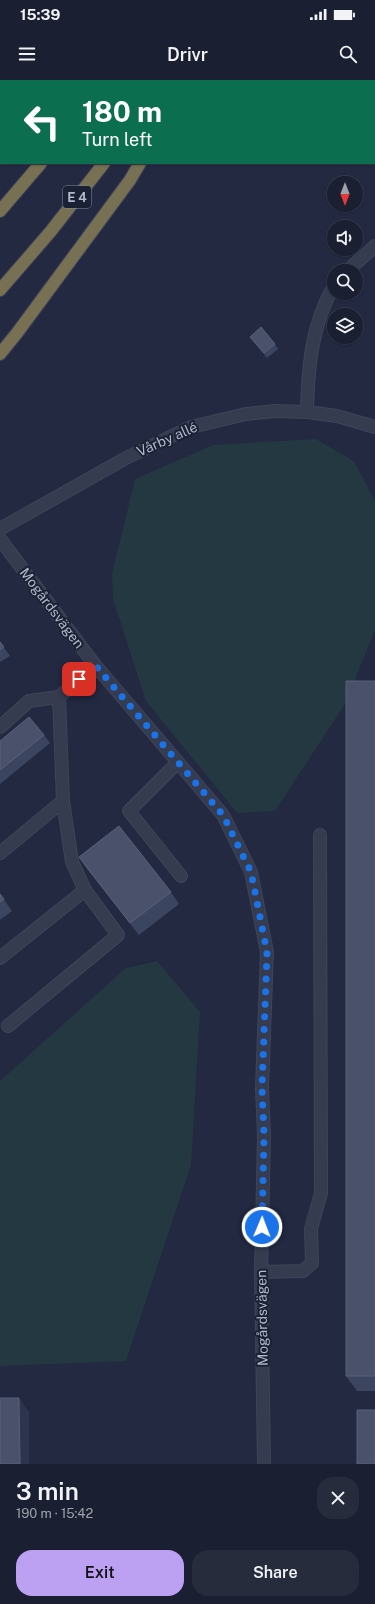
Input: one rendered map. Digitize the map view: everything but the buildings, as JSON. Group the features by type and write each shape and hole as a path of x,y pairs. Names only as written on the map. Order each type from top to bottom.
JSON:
{"highway":[{"path":"0,211 40,164"},
{"name":"E 4","path":"0,290 51,231 103,164"},
{"path":"0,354 130,180 139,164"}],"street":[{"path":"355,264 375,246"},
{"path":"307,412 309,366 314,335 321,313 327,300"},
{"name":"Vårby allé","path":"0,529 126,458 191,427 246,414 275,411 307,412 337,416 375,427"},
{"name":"Mogårdsvägen","path":"0,539 95,665 223,815 251,872 267,952 262,1088 264,1136 261,1272 264,1464"},
{"path":"0,727 29,701 59,698 95,665"},
{"path":"8,1026 118,935 85,890 72,862 63,801 59,698"},
{"path":"178,762 129,811 182,876"},
{"path":"0,853 63,801"},
{"path":"261,1272 304,1271 312,1263 311,1229 321,1193 320,835"},
{"path":"0,958 85,890"}],"shaded area":[{"path":"316,439 354,461 375,501 375,630 345,704 275,811 237,813 146,701 113,599 112,574 135,479 213,445"},
{"path":"157,961 200,1012 191,1165 126,1361 0,1366 0,1081 126,968"}],"route":[{"path":"79,679 95,665 223,815 251,872 267,952 262,1088 264,1136 262,1227"}]}
